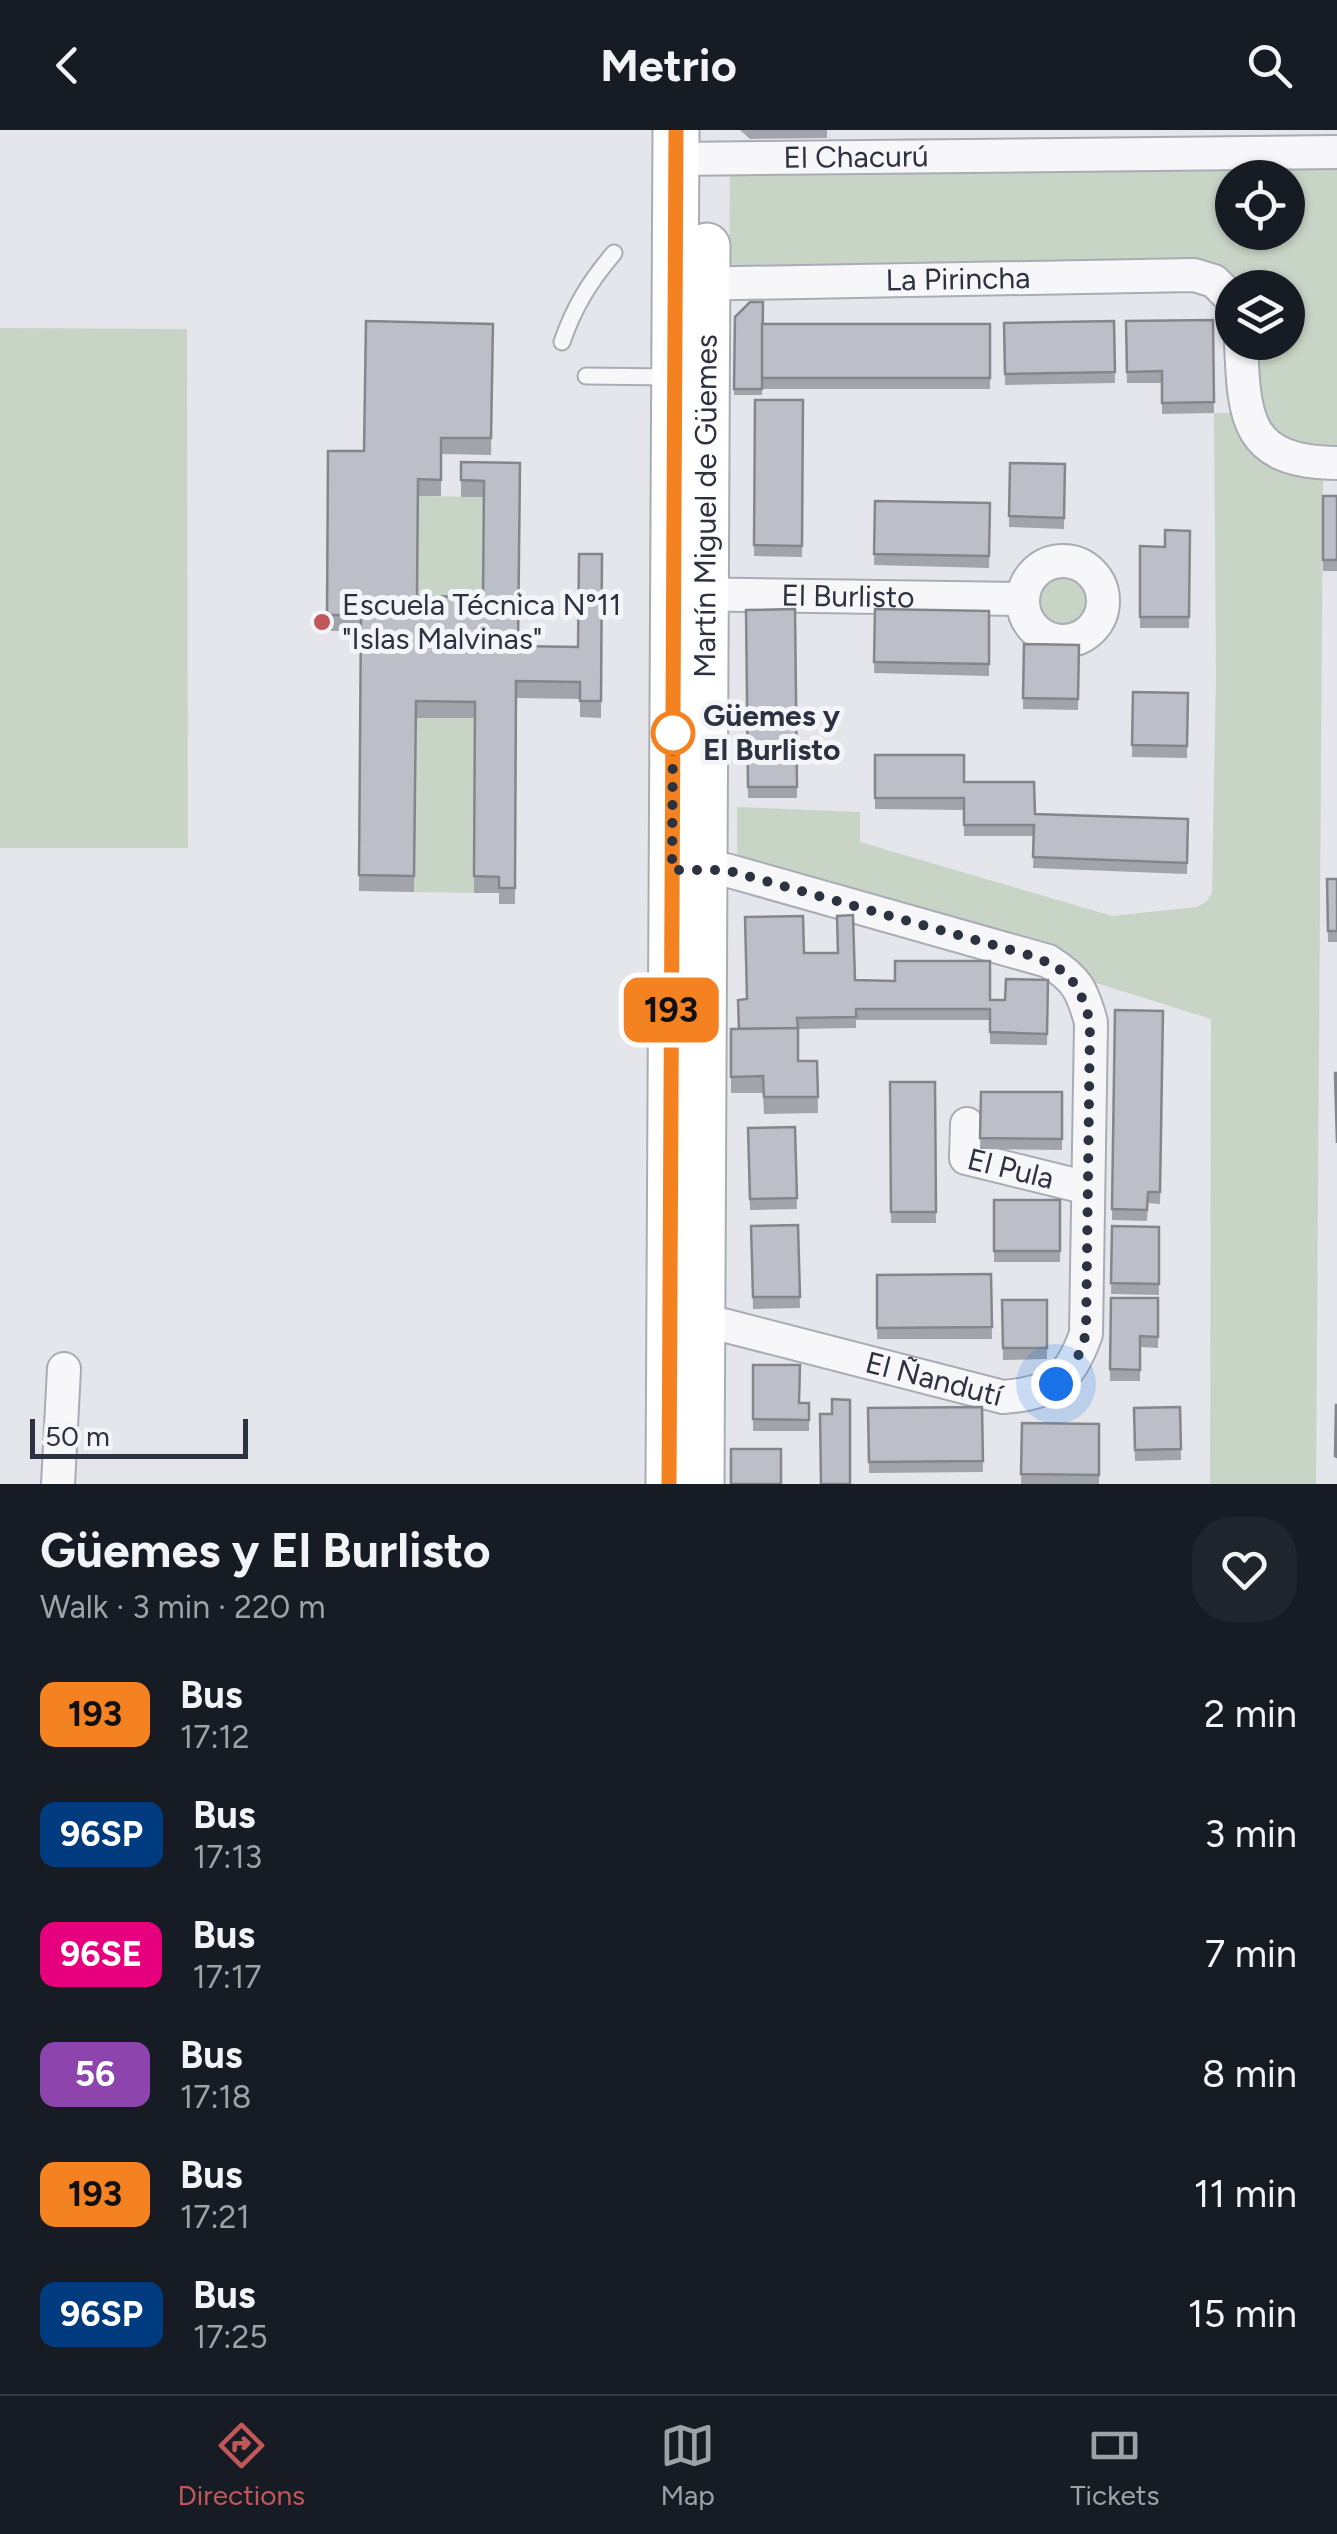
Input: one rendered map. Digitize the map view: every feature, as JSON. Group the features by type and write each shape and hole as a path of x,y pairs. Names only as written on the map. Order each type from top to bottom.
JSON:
{"main road":[{"name":"Martín Miguel de Güemes","path":"691,145 686,1323 701,1484"},
{"name":"Martín Miguel de Güemes","path":"689,594 675,377 691,284"},
{"name":"Martín Miguel de Güemes","path":"669,1484 686,1323"}],"street":[{"name":"El Chacurú","path":"691,145 1337,152"},
{"name":"La Pirincha","path":"691,284 1194,275 1215,282"},
{"path":"1242,360 1243,397 1255,431 1284,456 1302,463 1337,463"},
{"name":"El Burlisto","path":"689,594 1022,600"},
{"name":"El Ñandutí","path":"686,1323 724,1324 1003,1398 1034,1395 1056,1384 1076,1362 1086,1334 1090,1022 1084,996 1071,975 1048,961 726,870 688,870"},
{"name":"El Pula","path":"967,1124 966,1158 1088,1188"},
{"path":"58,1484 64,1369"}],"lane":[{"path":"562,342 581,296 614,253"},
{"path":"586,376 675,377"}],"green space":[{"path":"1305,163 1337,163 1337,453 1302,453 1263,426 1255,360 1305,360 1305,270 1215,270 1215,286 729,273 730,169 1215,164 1215,250 1305,250"},
{"path":"0,328 187,329 188,848 0,848"},
{"path":"1214,413 1236,413 1323,474 1316,1484 1210,1484 1211,1019 737,862 737,807 860,812 860,842 1112,916 1197,907 1206,902 1212,893 1216,675"},
{"path":"418,496 484,497 483,614 417,613"},
{"path":"1063,571 1084,580 1093,601 1084,622 1063,631 1042,622 1033,601 1042,580"},
{"path":"416,718 475,718 474,893 414,892"}],"building":[{"path":"750,302 763,302 762,389 734,389 735,317"},
{"path":"1213,320 1214,402 1162,403 1162,371 1127,372 1126,321"},
{"path":"366,321 493,324 491,438 441,438 441,480 418,479 417,596 483,597 484,481 461,480 461,462 520,463 518,646 578,647 579,554 602,554 601,701 580,701 580,682 516,681 515,888 499,888 499,877 474,876 475,702 416,701 414,876 359,875 361,615 327,615 328,451 364,451"},
{"path":"1114,321 1115,372 1005,374 1004,323"},
{"path":"762,324 990,324 990,378 762,378"},
{"path":"755,400 803,400 802,546 754,545"},
{"path":"1010,463 1065,464 1064,518 1009,516"},
{"path":"1323,496 1337,496 1337,560 1323,560"},
{"path":"875,501 990,503 989,556 874,554"},
{"path":"1165,530 1190,531 1189,617 1140,617 1140,546 1165,547"},
{"path":"795,609 797,787 748,787 746,610"},
{"path":"875,609 989,611 989,664 874,662"},
{"path":"1024,644 1079,645 1078,699 1023,698"},
{"path":"1133,692 1188,693 1187,746 1132,745"},
{"path":"875,755 964,755 964,782 1034,782 1035,814 1188,819 1187,863 1033,857 1034,825 964,825 964,798 875,798"},
{"path":"1327,879 1337,879 1337,931 1328,931"},
{"path":"853,915 855,980 895,981 895,961 990,961 990,1000 1005,1000 1006,979 1048,980 1047,1034 990,1032 990,1009 856,1009 856,1017 797,1018 798,1028 739,1029 738,1000 747,999 745,917 803,916 804,953 838,953 837,916"},
{"path":"1115,1010 1163,1011 1160,1192 1148,1192 1147,1210 1112,1209"},
{"path":"798,1028 798,1061 817,1061 818,1097 764,1097 763,1076 731,1077 731,1029"},
{"path":"1335,1073 1337,1073 1337,1143"},
{"path":"890,1082 935,1082 936,1212 891,1212"},
{"path":"981,1092 1062,1092 1062,1139 980,1138"},
{"path":"795,1127 797,1198 750,1199 748,1128"},
{"path":"994,1200 1060,1200 1060,1251 994,1251"},
{"path":"798,1225 800,1297 753,1297 751,1226"},
{"path":"1112,1226 1159,1227 1159,1284 1111,1283"},
{"path":"991,1274 992,1327 877,1328 877,1275"},
{"path":"1111,1298 1158,1298 1158,1337 1140,1336 1140,1370 1110,1369"},
{"path":"1002,1300 1047,1300 1047,1348 1003,1348"},
{"path":"753,1365 800,1365 799,1403 809,1403 809,1420 753,1419"},
{"path":"832,1399 850,1400 850,1484 821,1484 820,1414 832,1414"},
{"path":"1337,1405 1337,1457 1335,1456"},
{"path":"982,1407 983,1461 869,1462 868,1408"},
{"path":"1180,1407 1181,1449 1135,1450 1134,1408"},
{"path":"1022,1423 1099,1424 1099,1475 1021,1474"},
{"path":"731,1449 781,1449 781,1484 731,1484"}],"bus line":[{"name":"193","path":"669,1484 676,130"}],"place":[{"name":"Escuela Técnica N°11 \"Islas Malvinas\"","path":"322,622"},
{"name":"Güemes y El Burlisto","path":"673,733"}],"route":[{"path":"673,733 672,870 726,870 1022,953 1048,961 1071,975 1084,996 1090,1022 1086,1334 1076,1362 1056,1384"}]}
